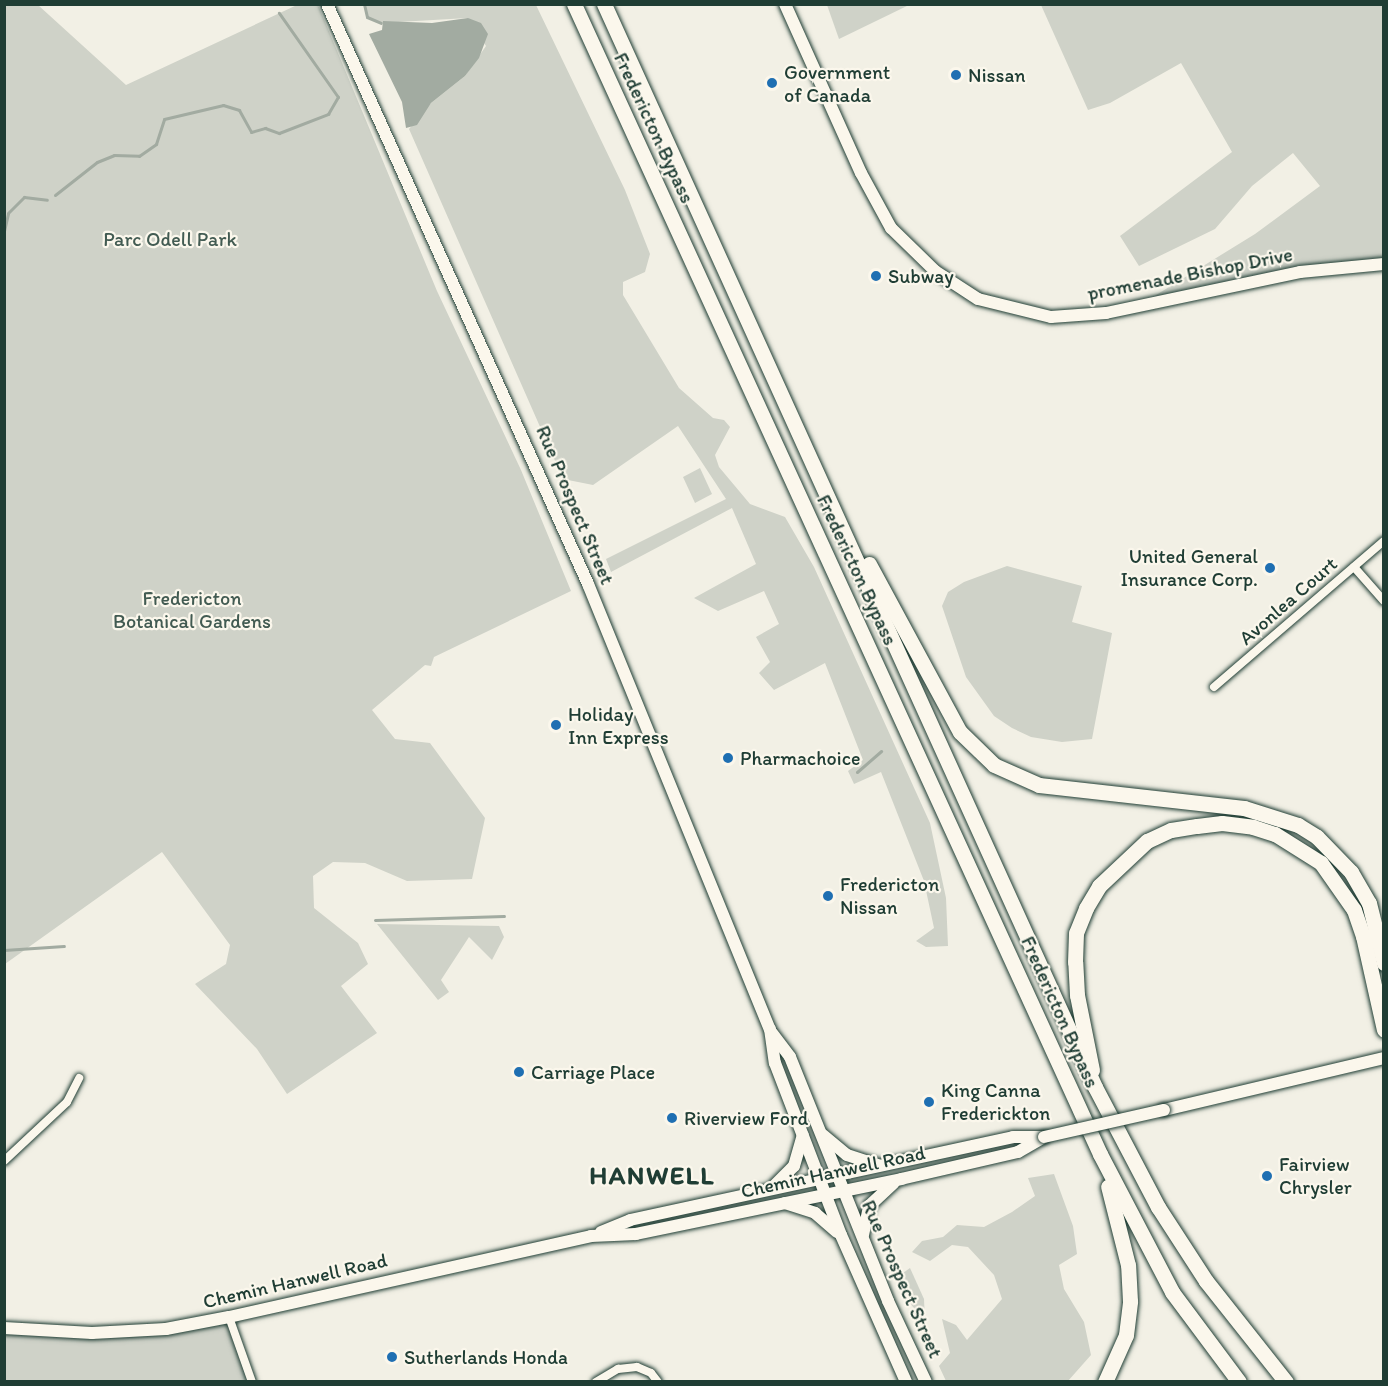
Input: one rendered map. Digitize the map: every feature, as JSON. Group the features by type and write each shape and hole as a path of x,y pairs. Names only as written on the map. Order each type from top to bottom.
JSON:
{"highway":[{"name":"Fredericton Bypass","path":"574,4 1100,1154"},
{"name":"Fredericton Bypass","path":"604,4 808,446 1095,1087"},
{"path":"808,446 955,724 994,765 1039,785 1244,808 1298,825 1317,837 1351,872 1369,903 1383,963"},
{"path":"1286,1382 1206,1281 1164,1216 1095,1087 1077,995 1076,933 1099,886 1128,855 1171,830 1222,823 1252,826 1275,834 1321,863 1354,910 1363,936 1383,1030"},
{"path":"1100,1154 1128,1265 1130,1301 1126,1335 1105,1382"},
{"path":"1100,1154 1172,1292 1239,1382"}],"main road":[{"name":"Rue Prospect Street","path":"327,4 561,519 770,1029 790,1057 863,1239 926,1382"},
{"name":"promenade Bishop Drive","path":"785,4 861,173 891,228 935,272 978,298 1026,314 1052,317 1106,313 1300,273 1381,265"},
{"name":"Rue Prospect Street","path":"770,1029 775,1063 841,1235 906,1382"},
{"name":"Chemin Hanwell Road","path":"4,1328 103,1332 166,1329 229,1317 591,1236 630,1220 1013,1137 1044,1137 1383,1058"},
{"path":"820,1132 847,1155 882,1166"},
{"path":"771,1189 794,1166 804,1134"},
{"name":"Chemin Hanwell Road","path":"591,1236 636,1234 781,1202 901,1179 1018,1152 1044,1137"},
{"path":"863,1239 869,1206 882,1191 901,1179"},
{"path":"781,1202 815,1213 841,1235"}],"street":[{"name":"Avonlea Court","path":"1214,687 1383,541"},
{"path":"1353,567 1383,601"},
{"path":"4,1161 67,1102 79,1078"},
{"path":"229,1317 252,1382"},
{"path":"596,1382 618,1369 637,1367 651,1373 658,1382"}],"green space":[{"path":"5,4 38,5 126,85 297,5 318,5 437,291 521,470 571,591 434,657 431,666 425,665 372,710 395,739 430,743 485,818 472,879 407,881 365,863 333,862 313,876 314,908 358,943 368,964 341,986 377,1033 287,1094 257,1049 195,984 226,964 230,945 162,852 5,964"},
{"path":"364,5 536,5 625,190 650,254 645,272 623,282 623,295 679,388 713,418 724,420 730,427 715,455 719,467 750,504 785,517 814,567 930,823 946,898 948,946 926,947 916,941 934,928 924,881 881,772 854,784 848,771 863,760 825,663 774,690 759,673 770,662 756,637 779,624 764,591 718,611 694,598 756,564 732,508 611,572 606,559 726,499 678,426 593,485 563,479 409,129 431,103 465,76 486,46 468,18 381,23 367,17"},
{"path":"827,5 909,5 839,39"},
{"path":"1041,5 1383,5 1383,264 1337,267 1135,308 1255,234 1320,186 1293,153 1252,186 1215,229 1139,266 1120,236 1232,152 1181,63 1110,103 1088,110"},
{"path":"700,468 712,494 695,503 683,477"},
{"path":"1007,566 1082,586 1072,622 1112,633 1092,739 1062,742 1031,737 1012,728 994,716 966,677 942,606 948,592 964,582"},
{"path":"377,924 499,926 504,937 492,960 469,937 441,980 449,992 438,1000"},
{"path":"1054,1174 1073,1226 1077,1254 1059,1265 1064,1289 1084,1322 1091,1355 1068,1381 946,1381 939,1366 950,1353 942,1319 956,1325 967,1340 1002,1299 994,1275 968,1247 952,1245 930,1261 912,1252 922,1241 943,1237 957,1225 984,1227 1012,1212 1035,1196 1028,1178"},
{"path":"910,1268 924,1299 925,1322 906,1298 903,1273"},
{"path":"229,1317 252,1382 5,1382 5,1328 92,1333"}],"shaded area":[{"path":"468,18 481,23 488,34 479,58 465,76 431,103 417,125 406,128 402,102 369,34 382,30 383,21 432,23"}],"waterway":[{"path":"364,4 367,17 381,23"},
{"path":"55,195 97,162 114,155 139,156 156,144 164,119 223,105 239,110 251,132 265,128 279,133 328,114 338,97 279,13"},
{"path":"4,231 8,213 24,197 47,200"},
{"path":"857,772 881,751"},
{"path":"375,920 504,916"},
{"path":"4,950 64,946"}],"place":[{"name":"Nissan","path":"956,75"},
{"name":"Government of Canada","path":"772,83"},
{"name":"Subway","path":"876,276"},
{"name":"United General Insurance Corp.","path":"1270,568"},
{"name":"Holiday Inn Express","path":"556,725"},
{"name":"Pharmachoice","path":"728,758"},
{"name":"Fredericton Nissan","path":"828,896"},
{"name":"Carriage Place","path":"519,1072"},
{"name":"King Canna Frederickton","path":"929,1102"},
{"name":"Riverview Ford","path":"672,1118"},
{"name":"Fairview Chrysler","path":"1267,1176"},
{"name":"Sutherlands Honda","path":"392,1357"}],"district":[{"name":"HANWELL","path":"652,1176"}],"park label":[{"name":"Parc Odell Park","path":"170,239"},
{"name":"Fredericton Botanical Gardens","path":"192,610"}]}
